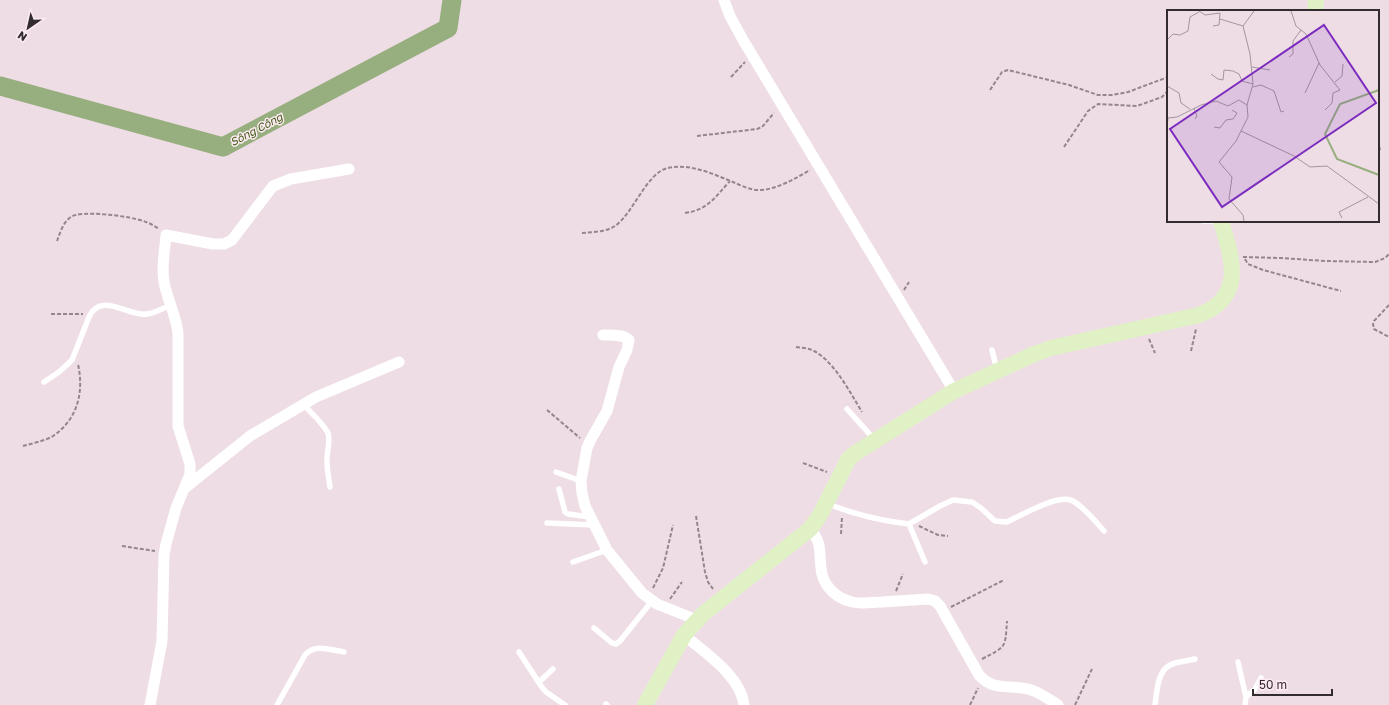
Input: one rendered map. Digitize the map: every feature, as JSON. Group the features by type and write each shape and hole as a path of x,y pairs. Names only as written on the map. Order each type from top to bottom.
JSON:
{"main road":[{"path":"1315,10 1316,0"},
{"path":"645,705 684,635 697,620 720,600 810,529 820,515 848,460 854,454 954,392 1032,355 1051,348 1199,315 1217,305 1227,293 1238,257 1221,222"}],"street":[{"path":"724,0 730,16 751,54 954,392"},
{"path":"150,705 162,641 164,552 176,508 190,474 190,464 178,426 178,333 177,323 165,289 163,271 166,235 213,244 224,244 232,240 273,186 291,179 349,169"},
{"path":"603,335 622,336 628,340 628,345 619,367 607,411 589,445 581,481 585,506 607,550 642,594 664,607 697,620"},
{"path":"185,489 250,436 303,404 316,397 399,362"},
{"path":"810,529 819,542 822,576 828,588 837,596 849,602 861,603 928,599 935,601 940,606 972,664 985,682 995,686 1031,689 1058,705"},
{"path":"684,635 725,670 738,686 744,705"}],"lane":[{"path":"44,382 68,365 90,314 102,306 109,305 146,314 170,305"},
{"path":"992,350 998,371"},
{"path":"303,404 322,425 329,437 327,460 330,487"},
{"path":"847,409 876,441"},
{"path":"556,472 581,481"},
{"path":"560,489 565,512 593,521"},
{"path":"826,503 843,510 891,522 911,522 953,500 972,502 995,521 1007,522 1049,502 1065,499 1072,500 1104,531"},
{"path":"547,523 593,521"},
{"path":"911,522 925,562"},
{"path":"573,562 607,550"},
{"path":"594,628 612,643 616,644 620,641 649,599"},
{"path":"277,705 304,655 309,650 318,648 344,652"},
{"path":"518,652 546,692 565,705"},
{"path":"1155,705 1159,682 1164,670 1171,664 1195,659"},
{"path":"1238,662 1246,697 1245,705"},
{"path":"539,682 553,669"},
{"path":"1246,697 1255,689 1261,678"}],"path":[{"path":"731,77 751,54"},
{"path":"990,90 1002,72 1008,70 1068,85 1098,95 1112,95 1128,92 1167,77"},
{"path":"1064,147 1088,111 1098,104 1137,106 1162,97 1167,92"},
{"path":"698,136 757,129 762,127 782,105"},
{"path":"1379,146 1380,150"},
{"path":"582,233 606,230 617,224 646,186 656,175 666,168 696,168 746,188 756,190 770,188 786,183 818,166"},
{"path":"685,214 702,209 730,181"},
{"path":"57,241 65,223 71,216 78,214 112,215 135,219 152,224 166,235"},
{"path":"1238,257 1375,262 1385,258 1389,254"},
{"path":"1238,257 1248,264 1263,270 1341,291"},
{"path":"1389,305 1373,324 1374,329 1389,337"},
{"path":"51,314 90,314"},
{"path":"1191,351 1199,315"},
{"path":"796,347 815,351 823,358 846,386 865,416"},
{"path":"23,446 52,436 68,422 74,413 81,388 80,374 75,351"},
{"path":"547,410 589,445"},
{"path":"802,463 839,477"},
{"path":"840,534 843,510"},
{"path":"696,516 705,572 708,582 720,600"},
{"path":"911,522 938,535 948,536"},
{"path":"649,599 663,568 673,525"},
{"path":"122,546 164,552"},
{"path":"892,601 903,574"},
{"path":"943,611 1004,580"},
{"path":"664,607 682,582"},
{"path":"972,664 1001,649 1006,641 1006,621"},
{"path":"1075,705 1092,669"},
{"path":"970,705 982,678"}],"waterway":[{"name":"Sông Công","path":"0,86 223,147 448,28 452,0"}]}
